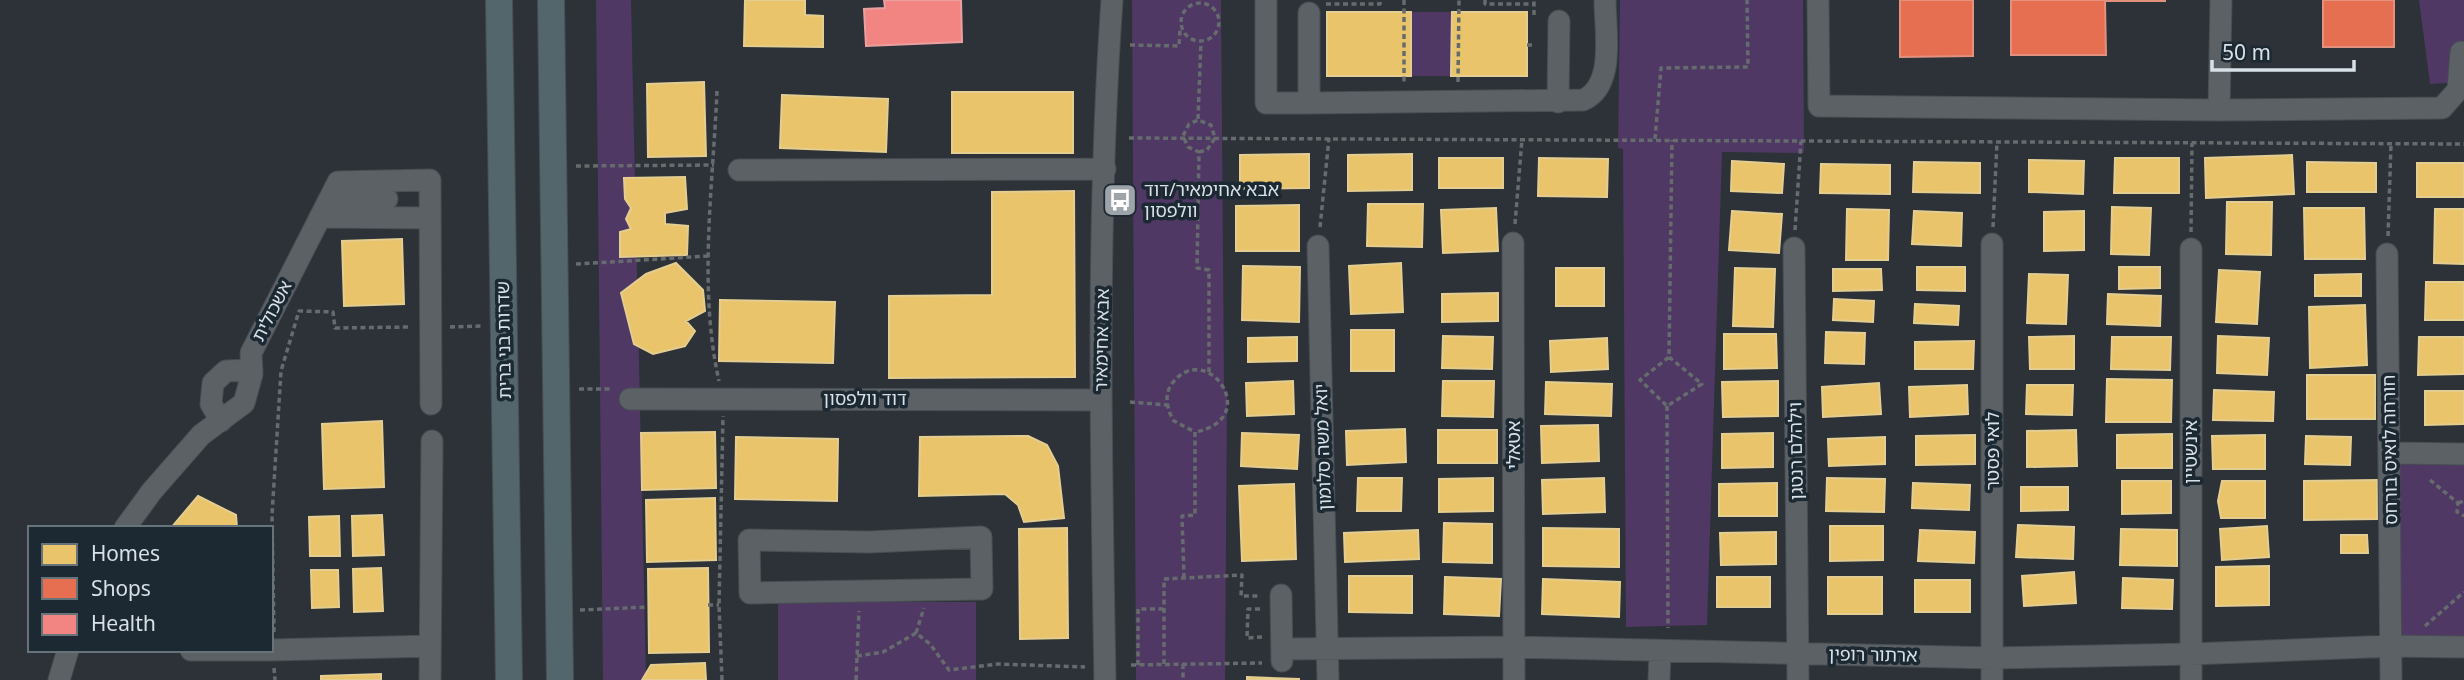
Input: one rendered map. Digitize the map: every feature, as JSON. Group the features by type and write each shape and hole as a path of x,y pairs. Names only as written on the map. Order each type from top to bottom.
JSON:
{"main road":[{"name":"שדרות בני ברית","path":"499,0 509,680"},
{"path":"551,0 560,680"}],"street":[{"name":"אבא אחימאיר","path":"1105,680 1100,400 1112,0"},
{"path":"1266,0 1266,103 1583,100 1595,94 1601,85 1605,0"},
{"path":"1818,0 1819,106 2219,110 2442,108 2458,90 2461,52"},
{"path":"2219,110 2221,0"},
{"path":"1309,103 1314,9"},
{"path":"1558,102 1559,22"},
{"path":"739,170 1105,169"},
{"path":"329,200 430,180 431,404"},
{"path":"329,200 387,199"},
{"path":"329,200 430,218"},
{"name":"אשכולית","path":"127,526 187,451 244,403 252,370 251,353 329,200"},
{"name":"אטאלי","path":"1513,243 1514,680"},
{"name":"לואי פסטר","path":"1992,680 1993,244"},
{"name":"יואל משה סלומון","path":"1318,246 1328,680"},
{"name":"וילהלם רנטגן","path":"1794,248 1798,680"},
{"name":"אינשטיין","path":"2191,249 2191,680"},
{"name":"חורחה לואיס בורחס","path":"2387,254 2391,453 2391,680"},
{"path":"220,421 211,404 213,383 226,371 252,370"},
{"name":"דוד וולפסון","path":"630,399 1100,400"},
{"path":"430,680 432,441"},
{"path":"2391,453 2464,454"},
{"path":"981,537 982,589 860,591 750,593 749,540 869,542 981,537"},
{"path":"1272,600 1274,650"},
{"path":"273,650 430,646"},
{"name":"ארתור רופין","path":"1274,650 1514,647 1993,658 2392,646 2464,647"},
{"path":"59,680 67,652"},
{"path":"1659,680 1660,652"}],"path":[{"path":"1188,0 1188,6"},
{"path":"1314,9 1380,4 1380,0"},
{"path":"1404,0 1404,76"},
{"path":"1458,76 1460,0"},
{"path":"1485,0 1485,4 1534,2 1534,15"},
{"path":"1655,140 1661,68 1748,67 1747,0"},
{"path":"1128,45 1179,46 1182,14 1188,6 1198,3 1208,4 1218,15 1217,30 1201,41"},
{"path":"1180,24 1185,35 1201,41"},
{"path":"1198,120 1201,41"},
{"path":"1527,45 1534,45"},
{"path":"717,91 709,256 713,356 723,399"},
{"path":"1183,136 1189,124 1198,120 1211,125 1215,138"},
{"path":"1183,136 1188,147 1199,152 1207,150 1215,138"},
{"path":"1129,138 1183,136 2464,144"},
{"path":"1318,246 1329,138"},
{"path":"1513,243 1522,139"},
{"path":"1669,357 1672,140"},
{"path":"1794,248 1801,141"},
{"path":"1993,244 1997,142"},
{"path":"2191,249 2192,143"},
{"path":"2387,254 2391,144"},
{"path":"1199,152 1197,268 1209,270 1209,373"},
{"path":"572,166 714,165"},
{"path":"573,264 709,256"},
{"path":"272,526 281,371 299,311 333,312 335,328 475,326"},
{"path":"1668,628 1667,406 1640,380 1669,357"},
{"path":"1667,406 1702,384 1669,357"},
{"path":"1191,371 1209,373 1224,386 1227,406 1214,426 1195,432 1174,421 1167,405 1168,391 1182,374 1191,371"},
{"path":"575,388 630,389 630,399"},
{"path":"1130,402 1167,405"},
{"path":"722,680 719,605 723,430"},
{"path":"1184,578 1182,516 1195,515 1195,432"},
{"path":"2430,480 2458,503"},
{"path":"2458,503 2464,501"},
{"path":"2458,503 2457,512 2464,516"},
{"path":"1164,664 1164,579 1242,575 1241,596 1272,600"},
{"path":"856,680 860,591"},
{"path":"2425,626 2464,592"},
{"path":"1131,665 1264,663 1274,650 1247,638 1248,609 1272,600"},
{"path":"708,605 719,605"},
{"path":"578,610 648,607"},
{"path":"1138,665 1138,609 1164,609"},
{"path":"857,656 883,652 916,633 930,644 949,670 998,664 1088,667"},
{"path":"272,652 275,680"},
{"path":"1183,664 1183,680"}],"shaded area":[{"path":"596,0 631,0 646,680 603,680"},
{"path":"1132,0 1221,0 1224,386 1227,397 1225,680 1136,680"},
{"path":"1620,0 1803,0 1804,153 1722,152 1707,625 1626,627 1623,149 1618,148"},
{"path":"2419,0 2464,0 2464,82 2430,84"},
{"path":"1411,12 1452,12 1451,76 1411,76"},
{"path":"2391,453 2464,454 2464,647 2392,646"},
{"path":"778,602 976,602 976,680 778,680"}],"building: Homes":[{"path":"745,0 805,0 805,15 823,16 823,47 744,46"},
{"path":"1327,12 1411,12 1411,76 1327,76"},
{"path":"1452,12 1527,12 1527,76 1451,76"},
{"path":"704,82 706,156 648,157 647,84"},
{"path":"952,92 1073,92 1073,153 952,153"},
{"path":"782,95 888,99 886,152 780,148"},
{"path":"1309,154 1309,188 1240,189 1240,155"},
{"path":"1412,154 1412,190 1348,191 1348,155"},
{"path":"2292,155 2294,194 2206,198 2205,158"},
{"path":"1439,158 1503,158 1503,188 1439,188"},
{"path":"1539,158 1608,159 1607,197 1538,196"},
{"path":"2115,158 2179,158 2179,193 2114,193"},
{"path":"2029,160 2084,161 2083,194 2029,192"},
{"path":"1732,161 1784,164 1782,193 1731,191"},
{"path":"1914,162 1980,163 1980,193 1913,192"},
{"path":"2307,162 2376,163 2376,192 2307,192"},
{"path":"2417,163 2464,163 2464,197 2417,197"},
{"path":"1821,164 1890,165 1890,194 1820,193"},
{"path":"685,177 687,209 665,213 665,224 688,226 687,255 620,257 620,232 631,229 626,219 631,208 625,199 624,178"},
{"path":"1074,191 1075,377 889,378 889,296 992,295 992,192"},
{"path":"2227,202 2272,202 2271,255 2226,254"},
{"path":"1368,204 1423,204 1422,247 1367,246"},
{"path":"1299,205 1299,251 1236,251 1236,206"},
{"path":"2112,207 2151,208 2149,255 2111,254"},
{"path":"1496,208 1498,251 1443,253 1441,210"},
{"path":"2304,208 2364,208 2365,259 2305,259"},
{"path":"1847,209 1889,210 1888,260 1846,260"},
{"path":"2435,209 2464,209 2464,264 2434,263"},
{"path":"1732,211 1782,214 1779,253 1729,250"},
{"path":"1914,211 1962,213 1961,246 1912,244"},
{"path":"2084,211 2084,250 2044,251 2044,212"},
{"path":"402,239 404,304 344,306 342,241"},
{"path":"676,263 703,290 705,311 686,321 695,331 685,346 653,354 634,344 621,293 646,274"},
{"path":"1401,263 1403,312 1351,314 1349,266"},
{"path":"1243,266 1300,267 1299,322 1242,320"},
{"path":"1917,267 1965,267 1965,291 1917,290"},
{"path":"2119,267 2160,267 2160,288 2119,289"},
{"path":"1556,268 1604,268 1604,306 1556,306"},
{"path":"1735,268 1775,269 1773,327 1733,326"},
{"path":"1833,269 1881,269 1882,290 1833,291"},
{"path":"2219,270 2260,272 2257,324 2216,322"},
{"path":"2029,274 2068,275 2066,324 2027,323"},
{"path":"2361,274 2361,296 2315,296 2315,275"},
{"path":"2426,282 2464,282 2464,320 2425,320"},
{"path":"1498,293 1498,321 1442,322 1442,294"},
{"path":"2108,294 2161,296 2160,326 2107,324"},
{"path":"1834,299 1874,301 1873,322 1833,320"},
{"path":"720,300 835,302 833,363 719,361"},
{"path":"1915,304 1959,306 1958,325 1914,323"},
{"path":"2365,305 2367,365 2310,368 2309,307"},
{"path":"1351,330 1394,330 1394,371 1351,371"},
{"path":"1826,332 1865,333 1864,364 1825,363"},
{"path":"1724,334 1776,334 1777,368 1724,369"},
{"path":"1443,336 1493,337 1492,369 1442,368"},
{"path":"2074,336 2074,369 2030,369 2029,337"},
{"path":"2218,336 2269,338 2267,375 2217,373"},
{"path":"1297,337 1297,361 1248,362 1248,338"},
{"path":"2112,337 2171,337 2170,370 2111,369"},
{"path":"2419,337 2464,337 2464,374 2418,375"},
{"path":"1607,338 1608,369 1551,372 1550,341"},
{"path":"1974,341 1973,369 1915,369 1915,342"},
{"path":"2307,375 2375,375 2375,419 2307,419"},
{"path":"2107,379 2172,380 2171,422 2106,422"},
{"path":"1293,381 1294,414 1247,416 1246,383"},
{"path":"1443,381 1494,381 1493,417 1442,416"},
{"path":"1778,381 1778,416 1723,417 1722,382"},
{"path":"1546,382 1612,384 1611,416 1545,414"},
{"path":"1879,383 1881,414 1823,417 1822,387"},
{"path":"1967,385 1968,414 1910,417 1909,387"},
{"path":"2027,385 2073,385 2072,415 2026,414"},
{"path":"2214,390 2274,392 2273,421 2213,420"},
{"path":"2425,391 2464,391 2464,424 2425,425"},
{"path":"382,421 384,487 324,489 322,424"},
{"path":"1598,425 1599,461 1542,463 1541,426"},
{"path":"1405,429 1406,462 1347,465 1346,431"},
{"path":"1438,430 1497,430 1497,463 1438,463"},
{"path":"2076,430 2077,466 2027,467 2027,431"},
{"path":"715,432 716,488 642,490 641,433"},
{"path":"1242,433 1299,435 1297,469 1241,466"},
{"path":"1773,433 1773,467 1722,468 1722,434"},
{"path":"2172,434 2172,468 2117,468 2117,435"},
{"path":"1975,435 1975,464 1916,465 1916,436"},
{"path":"2265,435 2265,469 2213,469 2212,436"},
{"path":"1028,436 1047,445 1058,466 1064,518 1024,522 1018,505 1005,494 919,496 920,437"},
{"path":"2306,436 2351,437 2350,465 2305,464"},
{"path":"736,437 838,439 837,501 735,499"},
{"path":"1885,437 1885,464 1829,466 1828,439"},
{"path":"1358,478 1402,478 1401,511 1357,511"},
{"path":"1493,478 1493,511 1439,512 1439,479"},
{"path":"1604,478 1605,512 1543,514 1542,480"},
{"path":"1827,478 1885,479 1884,512 1826,511"},
{"path":"2377,480 2377,519 2304,520 2304,481"},
{"path":"2122,481 2171,481 2171,513 2122,514"},
{"path":"2222,481 2265,481 2265,518 2221,518 2218,501"},
{"path":"1777,483 1777,516 1719,516 1719,484"},
{"path":"1913,483 1970,485 1969,510 1912,508"},
{"path":"1294,484 1296,559 1242,561 1239,486"},
{"path":"2021,487 2068,487 2068,510 2021,511"},
{"path":"198,496 236,515 237,526 173,526"},
{"path":"715,498 716,560 647,562 646,500"},
{"path":"382,515 384,555 353,556 352,516"},
{"path":"339,516 340,556 310,556 309,517"},
{"path":"1444,523 1492,524 1492,563 1443,562"},
{"path":"2018,525 2074,527 2073,559 2016,557"},
{"path":"1830,526 1883,526 1883,560 1830,561"},
{"path":"2267,526 2269,557 2222,560 2220,529"},
{"path":"1067,528 1068,638 1020,639 1019,529"},
{"path":"1543,528 1619,529 1619,567 1543,566"},
{"path":"2121,529 2177,530 2177,566 2120,565"},
{"path":"1418,530 1419,559 1345,562 1344,533"},
{"path":"1920,530 1975,532 1974,563 1918,561"},
{"path":"1776,532 1776,564 1721,565 1720,533"},
{"path":"2341,535 2367,535 2368,553 2341,553"},
{"path":"2269,566 2269,605 2216,606 2216,567"},
{"path":"381,568 383,611 354,612 353,569"},
{"path":"708,568 709,652 649,653 648,569"},
{"path":"311,570 338,570 339,607 312,608"},
{"path":"2074,572 2076,603 2024,606 2022,576"},
{"path":"1349,576 1412,576 1412,613 1349,612"},
{"path":"1445,577 1501,579 1499,616 1444,614"},
{"path":"1717,577 1770,577 1770,607 1717,607"},
{"path":"1828,577 1882,577 1882,614 1828,614"},
{"path":"2123,578 2173,580 2172,609 2122,608"},
{"path":"1543,579 1620,582 1619,617 1542,614"},
{"path":"1915,580 1970,580 1970,612 1915,612"},
{"path":"705,663 706,680 642,680 651,665"},
{"path":"381,674 381,680 321,680 321,676"},
{"path":"1247,677 1299,679 1299,680 1247,680"}],"building: Shops":[{"path":"1900,0 1973,0 1973,56 1900,57"},
{"path":"2011,0 2165,1 2105,1 2106,55 2011,55"},
{"path":"2323,0 2394,0 2394,47 2323,47"}],"building: Health":[{"path":"884,0 961,0 962,42 866,46 864,9 885,8"}],"place":[{"name":"אבא אחימאיר/דוד וולפסון","path":"1120,200"}]}
